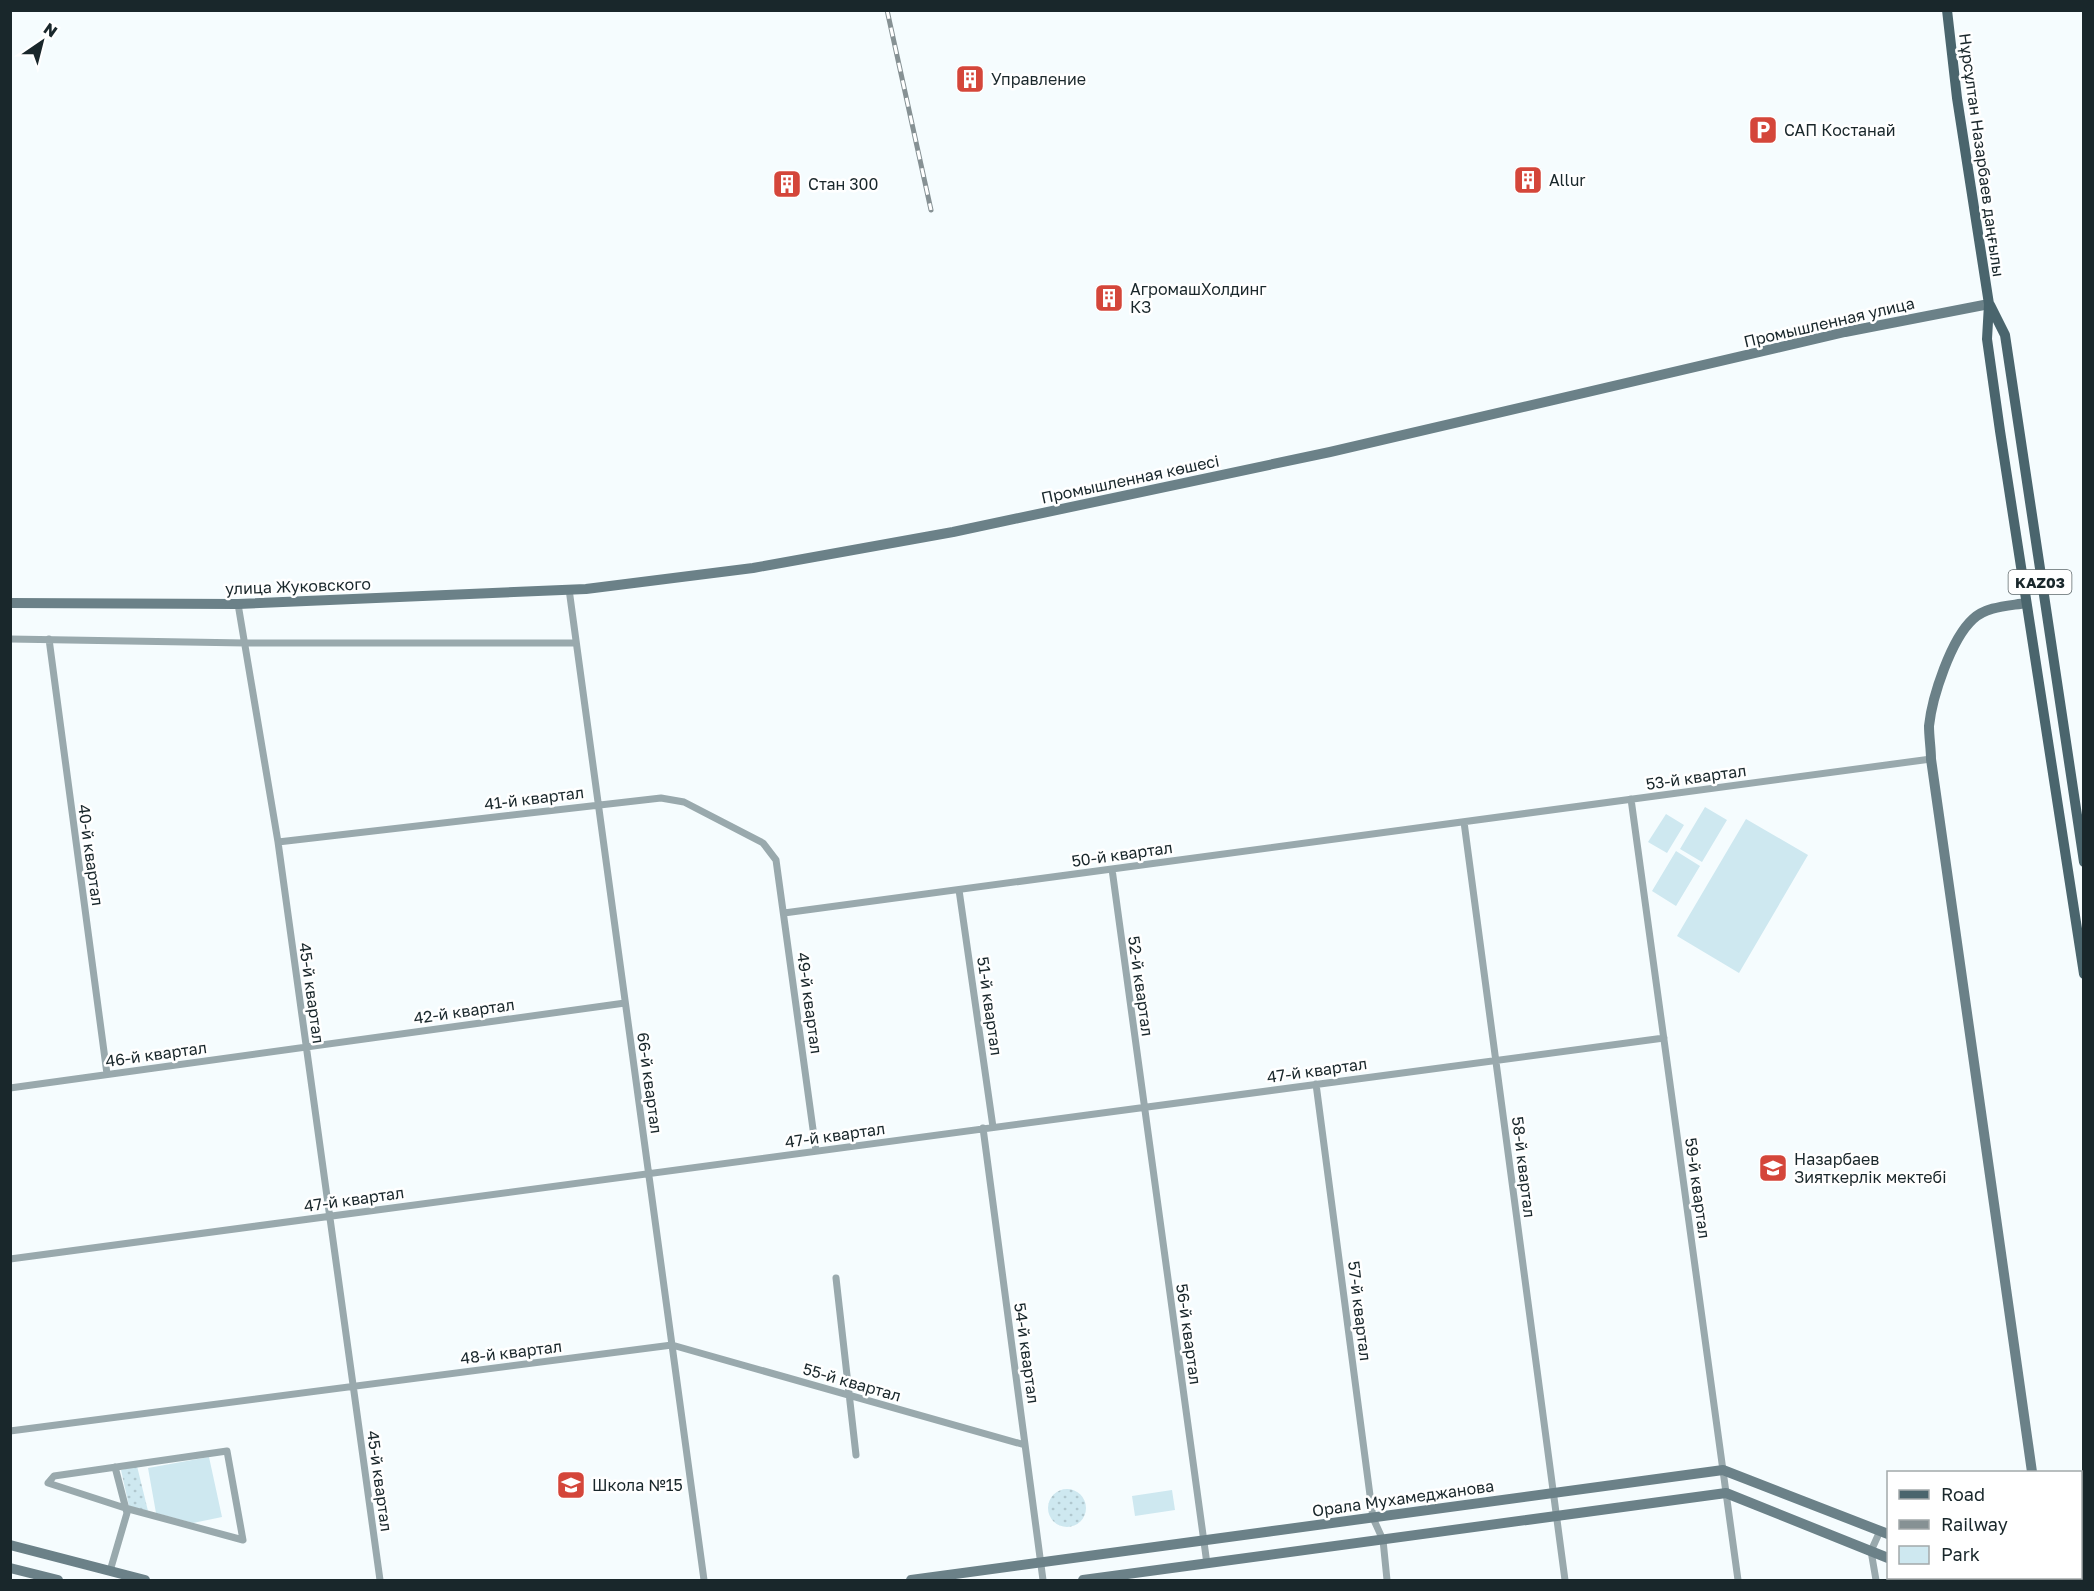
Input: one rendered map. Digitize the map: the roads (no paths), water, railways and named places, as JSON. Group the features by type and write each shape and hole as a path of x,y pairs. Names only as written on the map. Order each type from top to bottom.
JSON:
{"main road":[{"name":"Нұрсұлтан Назарбаев даңғылы","path":"1947,10 1957,98 1989,304 1988,339 2026,603 2084,974"},
{"name":"Нұрсұлтан Назарбаев даңғылы","path":"1989,304 2005,335 2084,862"},
{"path":"2026,603 2043,599"}],"street":[{"name":"Промышленная улица","path":"1677,372 1845,332 1989,304"},
{"name":"Промышленная көшесі","path":"586,589 753,568 953,532 1330,452 1677,372"},
{"name":"улица Жуковского","path":"10,603 238,604 586,589"},
{"name":"66-й квартал","path":"569,590 704,1581"},
{"path":"2026,603 1993,608 1973,618 1960,637 1935,698 1929,727 1931,759 2032,1471"},
{"name":"45-й квартал","path":"238,604 278,842 380,1581"},
{"path":"10,639 244,643 576,643"},
{"name":"40-й квартал","path":"48,639 107,1074"},
{"name":"53-й квартал","path":"1464,822 1931,759"},
{"name":"41-й квартал","path":"278,842 661,798 684,802 764,843 776,860"},
{"name":"59-й квартал","path":"1631,799 1738,1581"},
{"name":"50-й квартал","path":"784,913 1464,822"},
{"name":"58-й квартал","path":"1464,822 1565,1581"},
{"name":"49-й квартал","path":"776,860 816,1151"},
{"name":"52-й квартал","path":"1112,869 1144,1107"},
{"name":"51-й квартал","path":"959,890 993,1127"},
{"name":"42-й квартал","path":"306,1047 625,1002"},
{"name":"47-й квартал","path":"10,1258 1664,1038"},
{"name":"46-й квартал","path":"10,1088 306,1047"},
{"name":"57-й квартал","path":"1317,1084 1373,1518 1383,1540 1387,1581"},
{"name":"56-й квартал","path":"1144,1107 1207,1564"},
{"name":"54-й квартал","path":"983,1128 1043,1581"},
{"path":"836,1278 856,1455"},
{"name":"55-й квартал","path":"672,1345 1025,1445"},
{"name":"48-й квартал","path":"353,1386 672,1345"},
{"path":"10,1431 353,1386"},
{"path":"227,1451 243,1540 125,1508 48,1484 54,1476 115,1467 227,1451"},
{"path":"110,1571 127,1513 115,1467"},
{"name":"Орала Мухамеджанова","path":"911,1581 1723,1470 1884,1532"},
{"path":"1083,1581 1726,1493 1887,1558"},
{"path":"1876,1581 1871,1551 1884,1532"},
{"path":"10,1545 145,1581"},
{"path":"10,1568 58,1581"}],"railway":[{"path":"887,10 931,210"}],"place":[{"name":"Управление","path":"970,79"},
{"name":"САП Костанай","path":"1763,130"},
{"name":"Allur","path":"1528,180"},
{"name":"Стан 300","path":"787,184"},
{"name":"АгромашХолдинг КЗ","path":"1109,298"},
{"name":"Назарбаев Зияткерлік мектебі","path":"1773,1168"},
{"name":"Школа №15","path":"571,1485"}]}
